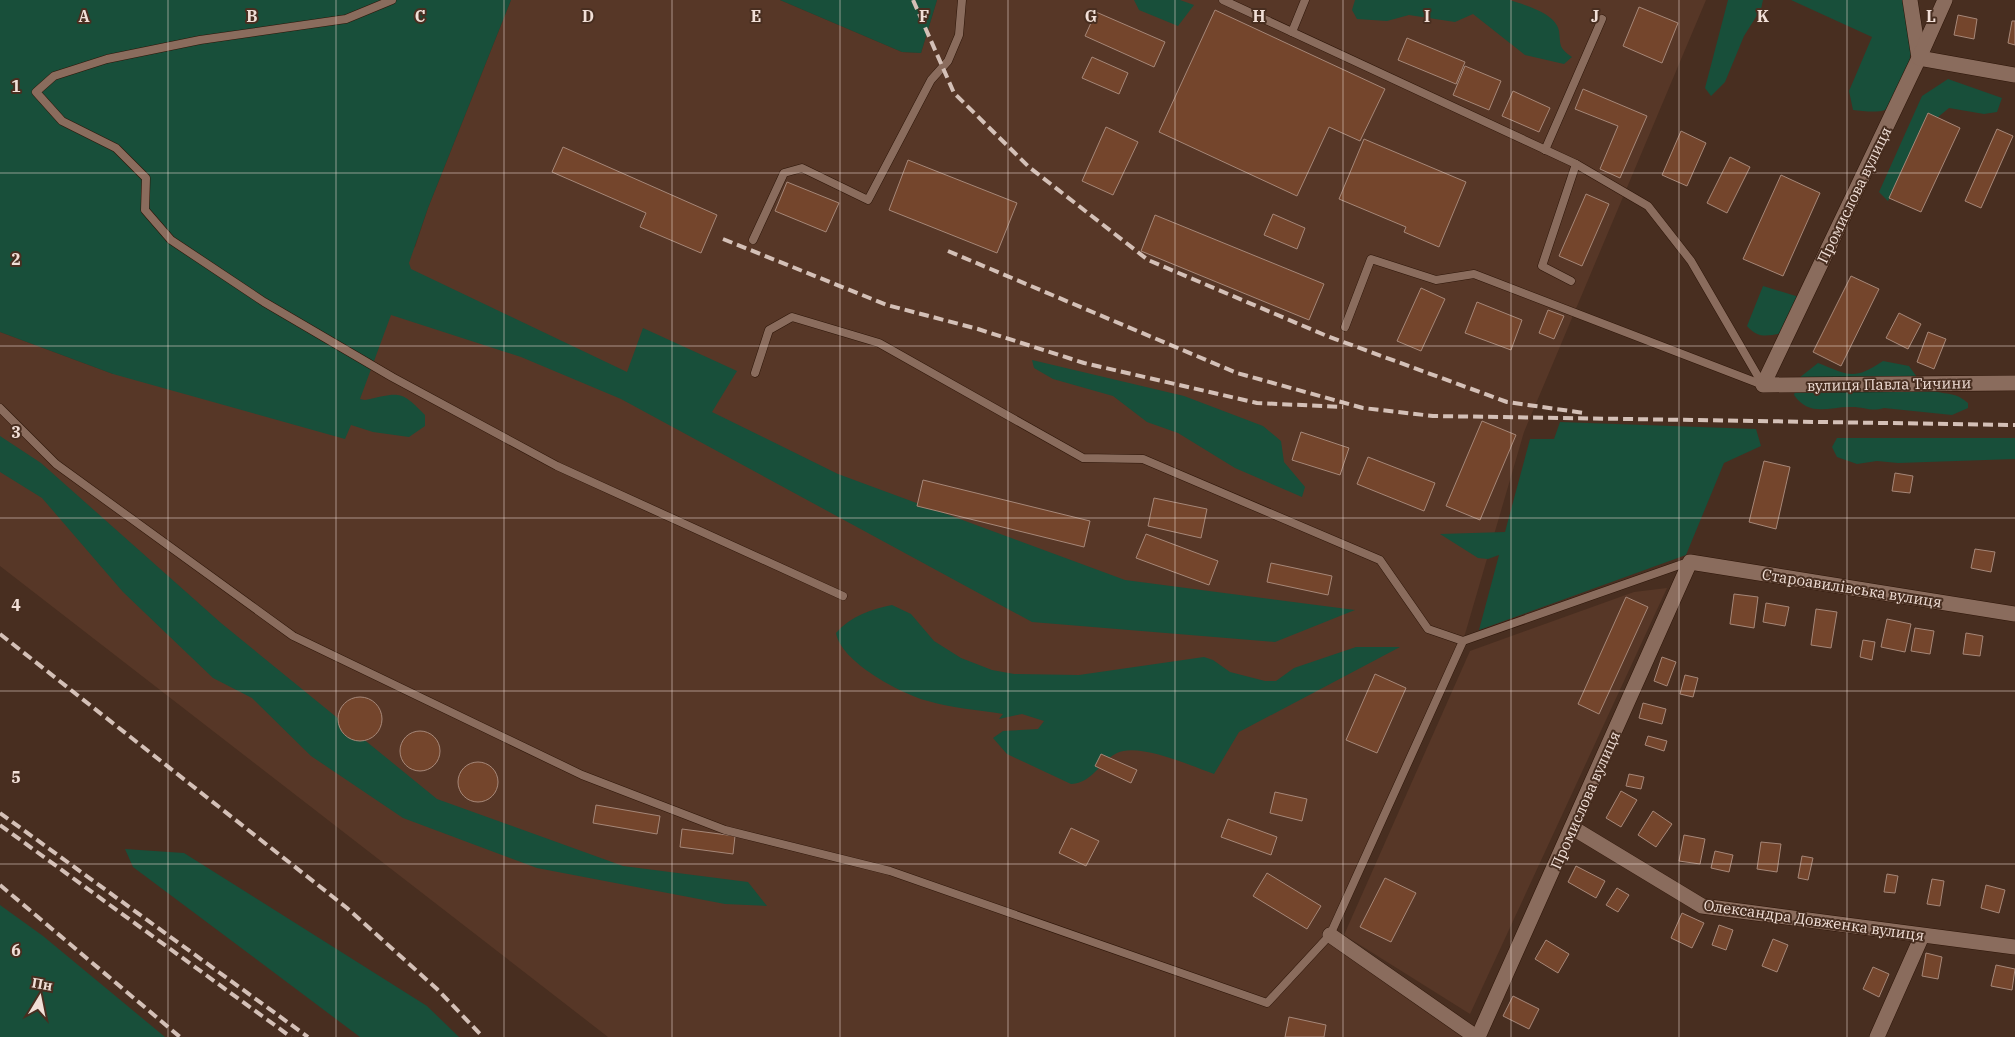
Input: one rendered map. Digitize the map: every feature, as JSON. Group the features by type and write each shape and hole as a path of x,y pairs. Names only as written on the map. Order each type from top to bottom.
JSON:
{"street":[{"path":"1910,0 1919,58 2015,75"},
{"name":"Промислова вулиця","path":"1763,385 1945,0"},
{"name":"вулиця Павла Тичини","path":"1763,385 2015,383"},
{"name":"Промислова вулиця","path":"1477,1037 1690,562"},
{"name":"Староавилівська вулиця","path":"1690,562 2015,614"},
{"name":"Олександра Довженка вулиця","path":"1572,828 1702,906 2015,947"},
{"path":"1330,935 1477,1037"},
{"path":"1877,1037 1922,936"}],"lane":[{"path":"392,0 346,19 200,40 107,60 54,76 36,92 62,122 116,148 146,178 145,210 171,240 264,302 392,377 557,466 843,596"},
{"path":"753,240 784,173 802,168 868,200 931,80 948,61 959,35 962,0"},
{"path":"1223,0 1576,164 1648,206 1692,261 1763,385"},
{"path":"1292,32 1305,0"},
{"path":"1545,150 1602,19"},
{"path":"1571,281 1542,266 1576,164"},
{"path":"1345,327 1371,259 1436,280 1474,274 1763,385"},
{"path":"755,373 769,330 792,318 879,343 1083,458 1143,460 1380,560 1428,629 1463,641 1690,562"},
{"path":"0,408 56,464 293,636 582,775 725,830 890,871 1267,1002 1330,935 1463,641"}],"shaded area":[{"path":"511,0 780,0 902,52 921,53 937,0 1706,0 1524,432 1463,641 1330,935 1476,1037 608,1037 0,566 0,332 113,374 415,247 428,208"},
{"path":"1667,588 1470,1014 1344,935 1470,651 1634,592"}],"green space":[{"path":"0,0 511,0 428,208 409,263 411,269 627,372 643,328 737,371 712,412 838,474 1125,580 1355,610 1275,642 1032,622 621,399 521,357 391,315 360,399 365,400 398,395 410,401 425,415 425,426 409,437 373,432 351,425 345,439 113,374 0,332"},
{"path":"780,0 937,0 921,53 902,52"},
{"path":"1134,0 1180,0 1194,5 1178,26 1139,10"},
{"path":"1355,0 1510,0 1531,7 1552,19 1557,25 1562,48 1572,57 1564,64 1525,55 1473,14 1455,22 1409,15 1387,21 1357,19 1352,10"},
{"path":"1728,0 1763,0 1761,9 1744,36 1725,82 1711,96 1705,88"},
{"path":"1791,0 1910,0 1919,58 1910,55 1903,86 1890,107 1885,110 1869,112 1853,110 1849,91 1872,37"},
{"path":"1948,79 2002,98 1997,112 1984,114 1949,108 1926,127 1888,201 1879,192 1922,96"},
{"path":"1763,286 1799,297 1783,333 1764,336 1755,333 1747,326"},
{"path":"1032,360 1184,396 1263,426 1281,441 1284,462 1305,487 1302,497 1235,468 1178,433 1147,422 1113,396 1053,379 1034,368"},
{"path":"1883,361 1909,366 1921,382 1929,388 1960,397 1968,403 1968,408 1952,415 1884,408 1875,410 1857,407 1814,409 1800,402 1794,395 1799,378 1818,363 1844,373 1857,374"},
{"path":"1560,422 1756,429 1761,446 1724,463 1686,555 1479,630 1499,555 1488,559 1478,558 1440,534 1505,532 1530,439 1554,439"},
{"path":"0,436 41,463 221,623 437,799 623,866 748,882 767,906 725,904 537,868 403,818 311,756 252,698 213,678 123,592 42,498 0,472"},
{"path":"1837,438 2015,438 2015,459 1898,463 1877,461 1857,464 1837,457 1832,447"},
{"path":"892,605 911,614 934,641 961,658 992,670 1014,674 1079,675 1204,657 1213,660 1230,672 1265,681 1276,681 1294,668 1356,647 1400,647 1239,732 1214,774 1165,756 1126,750 1117,753 1105,761 1085,780 1071,784 1007,754 993,738 1003,731 1038,729 1044,721 1022,714 999,719 1003,714 946,705 916,697 888,684 849,655 840,644 836,633 848,622 862,614"},
{"path":"125,849 184,853 427,1006 459,1037 360,1037 133,867"},
{"path":"0,905 43,936 165,1037 0,1037"}],"building":[{"path":"1639,7 1678,23 1662,63 1623,46"},
{"path":"1215,10 1385,89 1360,141 1329,127 1297,196 1159,132"},
{"path":"1096,12 1165,42 1154,67 1085,36"},
{"path":"1958,15 1977,19 1974,39 1954,35"},
{"path":"2012,21 2015,21 2015,45 2008,43"},
{"path":"1407,38 1465,62 1456,84 1398,60"},
{"path":"1092,57 1128,73 1119,94 1082,78"},
{"path":"1465,66 1501,81 1489,110 1453,95"},
{"path":"1583,89 1647,116 1620,178 1600,169 1618,126 1575,109"},
{"path":"1513,91 1550,108 1539,132 1502,116"},
{"path":"1928,113 1960,128 1921,212 1889,198"},
{"path":"1106,127 1138,142 1113,195 1082,181"},
{"path":"1997,129 2013,136 1981,208 1965,201"},
{"path":"1681,131 1706,143 1687,186 1662,175"},
{"path":"1364,139 1466,182 1439,247 1404,232 1406,227 1339,199"},
{"path":"563,147 717,215 701,253 640,227 646,213 552,172"},
{"path":"1730,157 1750,167 1727,213 1707,203"},
{"path":"908,160 1017,203 997,253 889,210"},
{"path":"1781,175 1820,193 1783,276 1743,259"},
{"path":"787,182 839,203 826,232 775,211"},
{"path":"1586,194 1609,204 1582,266 1559,256"},
{"path":"1273,214 1305,228 1297,249 1264,235"},
{"path":"1155,215 1324,284 1309,320 1141,251"},
{"path":"1851,276 1879,289 1841,366 1813,352"},
{"path":"1421,288 1445,299 1421,351 1397,341"},
{"path":"1477,302 1522,320 1511,350 1465,333"},
{"path":"1548,310 1564,316 1554,339 1539,333"},
{"path":"1899,313 1921,324 1908,349 1886,338"},
{"path":"1928,332 1946,339 1934,369 1917,362"},
{"path":"1482,421 1516,435 1480,520 1446,506"},
{"path":"1301,432 1349,448 1340,475 1292,460"},
{"path":"1368,457 1435,483 1424,511 1357,484"},
{"path":"1764,461 1790,467 1776,529 1749,522"},
{"path":"1895,473 1913,476 1910,493 1892,491"},
{"path":"923,480 1090,521 1084,547 917,506"},
{"path":"1154,498 1207,509 1201,538 1148,526"},
{"path":"1146,534 1218,561 1209,585 1136,558"},
{"path":"1975,549 1995,552 1991,572 1971,568"},
{"path":"1271,563 1332,576 1328,595 1267,582"},
{"path":"1734,594 1758,597 1754,628 1730,624"},
{"path":"1626,597 1648,607 1599,714 1578,704"},
{"path":"1766,603 1789,607 1785,626 1763,622"},
{"path":"1816,609 1837,612 1831,648 1811,645"},
{"path":"1887,619 1911,624 1905,652 1881,647"},
{"path":"1915,628 1934,631 1930,654 1911,651"},
{"path":"1966,633 1983,636 1980,656 1963,654"},
{"path":"1863,640 1875,642 1872,660 1860,657"},
{"path":"1662,657 1676,662 1667,686 1654,681"},
{"path":"1375,674 1406,688 1377,753 1346,740"},
{"path":"1685,675 1698,678 1693,697 1680,694"},
{"path":"364,697 376,703 381,710 381,728 376,735 369,740 356,741 348,738 341,731 338,715 341,707 348,700"},
{"path":"1643,703 1666,709 1662,724 1639,718"},
{"path":"420,731 434,737 440,751 434,765 420,771 406,765 400,751 406,737"},
{"path":"1648,736 1667,741 1664,751 1645,745"},
{"path":"1101,754 1137,770 1131,783 1095,766"},
{"path":"478,762 492,768 498,782 492,796 478,802 464,796 458,782 464,768"},
{"path":"1629,774 1644,777 1641,789 1626,786"},
{"path":"1621,791 1637,800 1621,827 1606,818"},
{"path":"1275,792 1307,799 1302,821 1270,813"},
{"path":"596,805 660,816 657,834 593,823"},
{"path":"1653,811 1672,824 1656,847 1638,835"},
{"path":"1228,819 1277,837 1271,855 1221,837"},
{"path":"1071,828 1099,841 1086,866 1059,853"},
{"path":"682,829 735,836 733,854 680,847"},
{"path":"1684,835 1705,839 1700,864 1679,861"},
{"path":"1761,842 1781,844 1777,872 1757,869"},
{"path":"1715,851 1733,855 1729,872 1711,868"},
{"path":"1802,856 1813,858 1808,880 1798,878"},
{"path":"1576,866 1605,881 1596,898 1568,882"},
{"path":"1267,873 1321,906 1307,929 1253,896"},
{"path":"1887,874 1898,876 1895,893 1884,892"},
{"path":"1385,878 1416,893 1391,942 1360,927"},
{"path":"1932,879 1944,881 1940,906 1927,904"},
{"path":"1986,885 2005,890 1999,913 1981,908"},
{"path":"1617,888 1629,895 1618,912 1606,905"},
{"path":"1682,913 1704,923 1692,948 1671,938"},
{"path":"1719,925 1733,930 1726,950 1712,945"},
{"path":"1773,939 1788,945 1777,972 1762,966"},
{"path":"1546,940 1569,954 1558,973 1535,959"},
{"path":"1926,953 1942,957 1938,979 1922,976"},
{"path":"1996,965 2015,969 2012,990 1991,986"},
{"path":"1873,967 1889,974 1879,997 1863,989"},
{"path":"1513,996 1539,1009 1529,1029 1503,1016"},
{"path":"1289,1017 1326,1025 1324,1037 1285,1037"}],"railway":[{"path":"913,0 954,93 1029,167 1148,260 1327,336 1507,402 1584,413"},
{"path":"723,239 887,305 978,329 1084,363 1257,403 1343,407"},
{"path":"948,251 1237,373 1363,408 1433,416 2015,425"},
{"path":"0,634 347,908 437,989 483,1037"},
{"path":"0,813 308,1037"},
{"path":"0,825 291,1037"},
{"path":"0,885 180,1037"}]}
